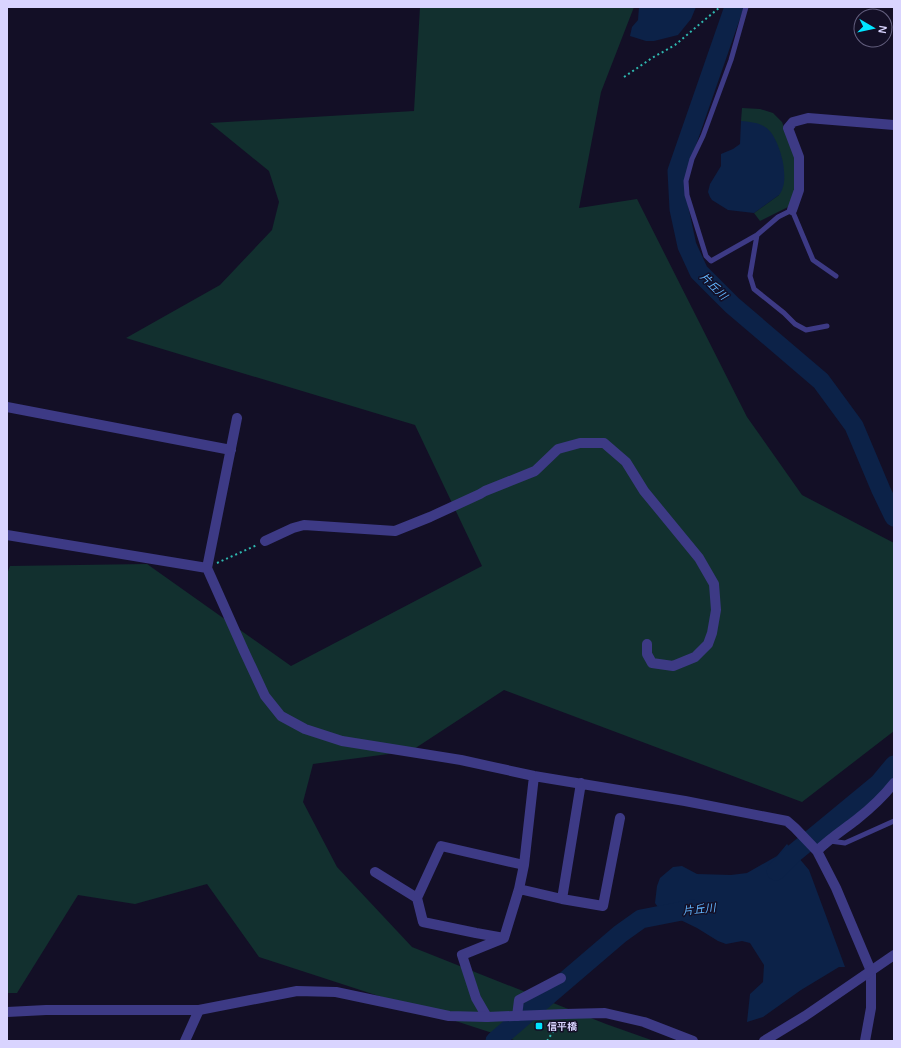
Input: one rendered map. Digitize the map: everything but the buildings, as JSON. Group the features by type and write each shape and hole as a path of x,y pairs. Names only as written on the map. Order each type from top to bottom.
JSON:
{"street":[{"path":"792,210 800,190 799,157 788,128 793,122 808,118 894,125"},
{"path":"7,407 231,450"},
{"path":"237,418 207,568 265,696 281,716 305,729 342,741 461,760 534,776 685,801 787,821 817,851 836,888 871,971 871,1008 865,1041"},
{"path":"265,542 292,528 304,525 395,531 430,517 485,491 535,471 558,449 580,443 604,443 626,462 644,491 699,558 714,584 716,610 712,633 708,644 695,657 673,666 652,663 647,654 647,644"},
{"path":"7,535 207,568"},
{"path":"504,938 519,889 524,865 534,776"},
{"path":"562,899 581,783"},
{"path":"817,851 828,840 857,819 883,797 894,783"},
{"path":"519,889 562,899 603,906 620,818"},
{"path":"504,938 422,922 418,898 441,846 524,865"},
{"path":"375,872 418,898"},
{"path":"486,1017 476,998 462,955 504,938"},
{"path":"764,1041 805,1016 894,955"},
{"path":"517,1016 519,1000 561,978"},
{"path":"7,1012 46,1010 199,1010 296,991 336,992 449,1016 486,1017 605,1013 644,1022 693,1041"},
{"path":"185,1041 199,1010"}],"lane":[{"path":"746,7 726,74 703,136 692,159 686,181 687,195 706,256 711,261 757,235 778,217 792,210 813,260 836,276"},
{"path":"757,235 750,276 754,289 796,324 806,330 826,326"},
{"path":"828,840 845,843 894,821"}],"path":[{"path":"624,77 652,58 675,45 720,7"},
{"path":"207,568 265,542"},
{"path":"547,1041 565,1014"}],"green space":[{"path":"420,7 634,7 601,92 579,208 637,199 747,417 802,495 894,543 894,731 802,802 504,690 411,751 313,764 303,802 337,867 412,947 606,1024 654,1041 517,1041 259,957 207,884 135,904 78,895 17,993 7,993 7,574 10,566 147,564 291,666 482,566 415,425 126,338 220,285 272,230 279,202 269,171 210,123 414,111"},
{"path":"742,108 760,109 773,113 782,122 796,158 795,195 788,207 760,221 754,213 779,195 741,121"}],"water":[{"path":"639,7 696,7 691,19 678,35 654,41 646,41 630,36 632,27 638,20"},
{"path":"741,121 753,122 769,130 779,147 784,166 784,181 781,193 754,213 728,210 712,200 708,192 710,184 721,166 721,154 740,144"},
{"path":"787,844 809,870 845,967 839,967 801,990 763,1017 747,1022 750,994 763,982 764,965 750,943 742,941 726,944 660,910 655,903 657,886 660,878 673,867 682,866 697,874 731,875 747,873 777,856"}],"waterway":[{"name":"片丘川","path":"734,7 677,171 679,209 687,246 699,272 732,305 821,381 854,426 894,517"},
{"name":"片丘川","path":"776,871 793,854 879,783 894,765"},
{"name":"片丘川","path":"495,1041 620,934 641,919 692,909"}],"place":[{"name":"信平橋","path":"539,1026"}]}
